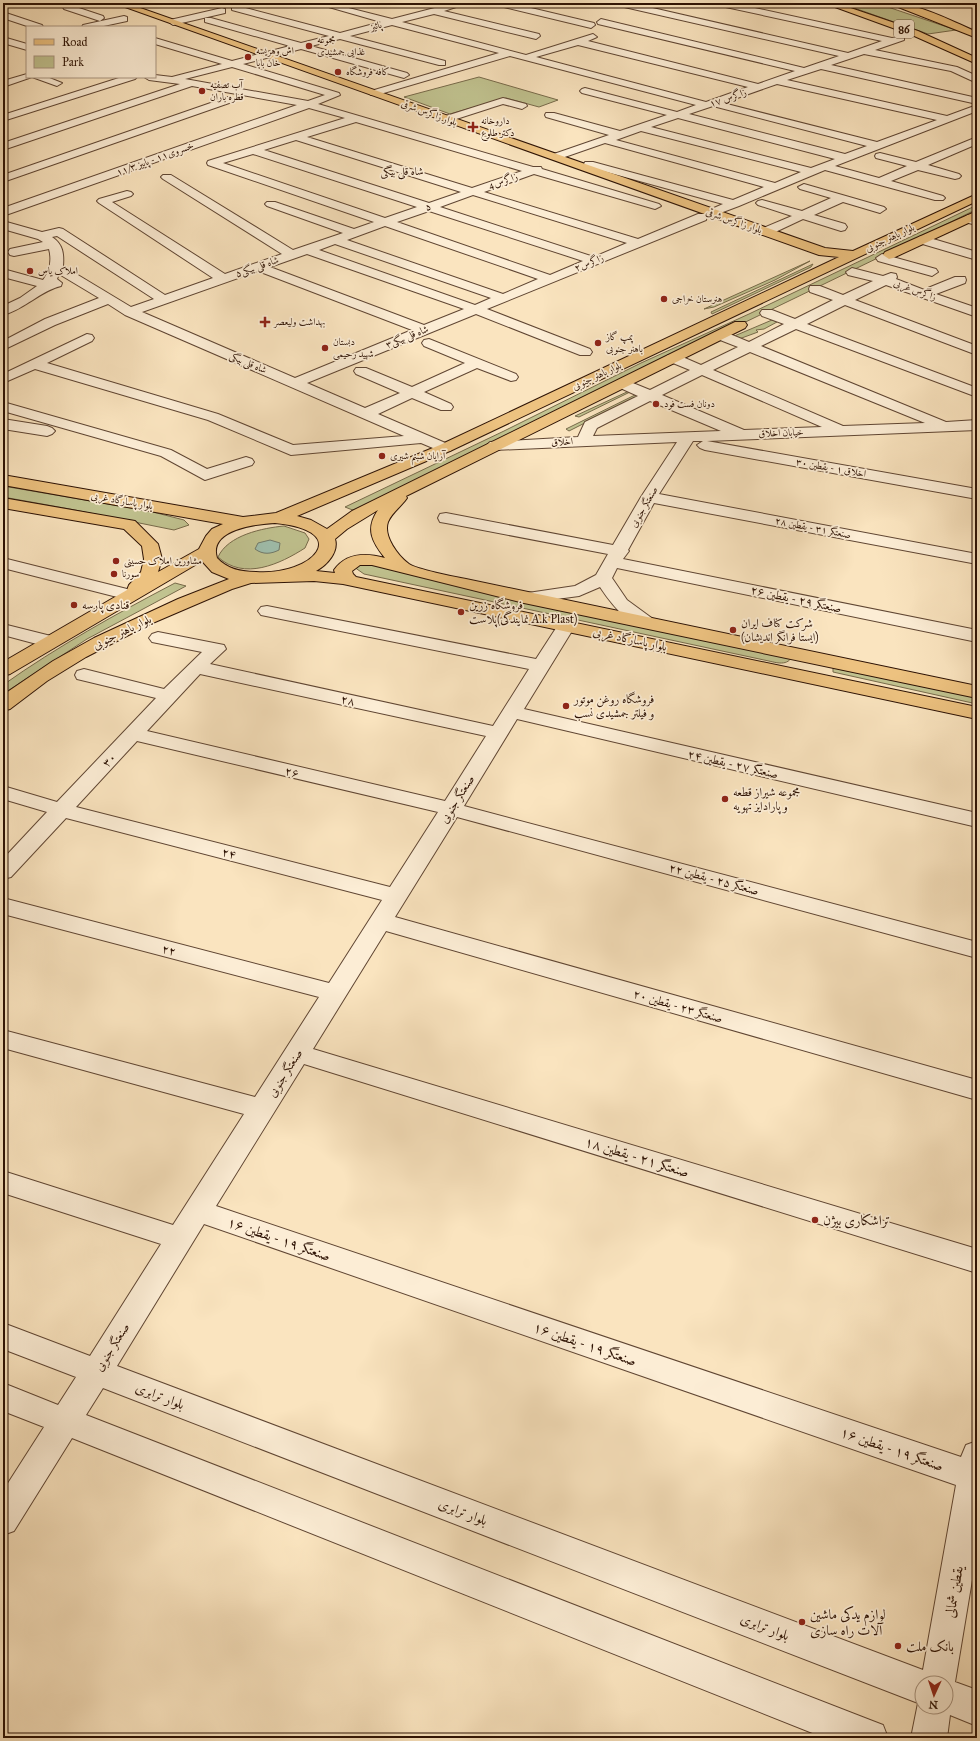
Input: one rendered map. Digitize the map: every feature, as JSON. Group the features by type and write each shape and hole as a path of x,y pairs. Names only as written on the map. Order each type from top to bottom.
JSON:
{"main road":[{"name":"86","path":"828,3 943,44 977,61"},
{"name":"86","path":"894,4 924,13 975,33"},
{"path":"894,4 977,43"},
{"name":"بلوار زاگرس شرقی","path":"120,8 173,22 481,131 622,188 765,232 818,254 828,267"},
{"name":"بلوار زاگرس شرقی","path":"120,8 470,134 634,185 707,215 818,254 855,255"},
{"path":"217,44 229,42"},
{"path":"943,44 977,55"},
{"path":"290,69 302,67"},
{"path":"470,134 481,131"},
{"path":"622,188 634,185"},
{"name":"بلوار باهنر جنوبی","path":"278,518 445,448 977,197"},
{"path":"931,219 977,201"},
{"name":"بلوار باهنر جنوبی","path":"801,296 876,260 975,217"},
{"name":"بلوار باهنر جنوبی","path":"326,538 341,525 358,514 495,445 623,384 780,306"},
{"name":"بلوار پاسارگاد غربی","path":"3,480 242,522"},
{"path":"404,570 386,548 379,533 381,518 405,491"},
{"path":"331,497 326,502 325,506 330,511 358,514"},
{"name":"بلوار پاسارگاد غربی","path":"3,503 129,525 150,544 153,559 149,573 128,597"},
{"path":"258,518 278,518 308,524 322,533 326,538 326,551 320,559 297,572 281,576 250,578 224,571 209,559 206,552 209,543 216,534 227,527 258,518"},
{"path":"3,670 48,641 206,552"},
{"name":"بلوار پاسارگاد غربی","path":"353,582 345,577 343,570 348,564 362,560 372,560 404,570 527,598 977,692"},
{"name":"بلوار پاسارگاد غربی","path":"281,576 314,576 353,582 977,713"},
{"path":"159,578 183,579 192,586 194,592 190,599"},
{"name":"بلوار باهنر جنوبی","path":"3,704 17,693 92,646 220,586 250,578"},
{"path":"793,674 802,655"}],"street":[{"path":"173,22 256,3"},
{"path":"319,3 525,58 878,145"},
{"name":"پائیز","path":"3,147 231,64 464,3"},
{"path":"499,3 591,25"},
{"path":"620,3 849,56"},
{"name":"زاگرس ۱۷","path":"554,161 605,140 897,39 721,3"},
{"path":"416,6 539,38 564,46"},
{"path":"67,7 84,13 106,26"},
{"path":"84,13 120,8"},
{"path":"88,26 120,8"},
{"path":"235,8 442,63"},
{"path":"628,14 649,21"},
{"path":"525,58 670,14"},
{"path":"3,15 36,26"},
{"path":"208,20 404,75"},
{"path":"601,22 805,71"},
{"path":"573,31 603,35"},
{"path":"3,40 19,46"},
{"path":"156,41 231,64"},
{"path":"579,42 758,87"},
{"path":"3,49 10,51 19,46"},
{"path":"864,51 960,71 977,80"},
{"path":"374,93 510,54"},
{"name":"خسروى۱۱ - پاییز ۱۱/۳","path":"3,212 335,95 231,64"},
{"path":"821,66 977,101"},
{"path":"156,68 188,80 307,104 655,206"},
{"path":"4,78 26,70"},
{"path":"4,78 24,78"},
{"path":"40,78 57,83"},
{"path":"3,118 129,78"},
{"path":"156,78 188,80"},
{"path":"777,81 861,100 951,125"},
{"path":"585,91 846,158"},
{"path":"3,179 228,100"},
{"path":"447,119 503,101 522,106"},
{"name":"زاگرس۲","path":"476,309 878,145 951,125 977,108"},
{"path":"550,115 621,135"},
{"path":"357,118 212,164 550,279"},
{"path":"641,128 812,172"},
{"path":"880,182 952,151 975,135"},
{"path":"296,137 638,243"},
{"path":"605,140 686,164 776,187"},
{"path":"938,147 971,156"},
{"path":"253,150 595,261"},
{"path":"880,156 954,176"},
{"name":"زاگرس4","path":"473,192 534,170 554,161"},
{"path":"589,164 735,204"},
{"path":"825,167 939,198"},
{"path":"167,177 292,255"},
{"path":"804,187 880,209"},
{"name":"۵","path":"384,223 473,192"},
{"path":"127,194 103,202 223,279"},
{"path":"765,232 842,198"},
{"path":"762,203 841,227"},
{"path":"271,204 354,233"},
{"name":"شاه قلی بیگی۵","path":"130,312 384,223"},
{"path":"6,228 42,236 54,244 57,251 54,277 21,310"},
{"path":"42,236 59,232 164,300"},
{"path":"335,240 503,298"},
{"path":"922,240 977,256"},
{"path":"14,252 54,244"},
{"path":"307,250 476,309 585,352"},
{"path":"876,260 932,272"},
{"name":"زاگرس غربی","path":"876,260 888,278 977,313"},
{"name":"شاه قلی بیگی","path":"56,267 130,312 421,439 445,448"},
{"path":"258,267 426,337 477,363 511,377"},
{"path":"3,273 47,285 75,278"},
{"name":"زاگرس غربی","path":"842,277 888,278 970,303"},
{"path":"584,441 590,425 888,278"},
{"path":"933,292 960,280"},
{"path":"815,289 977,351"},
{"path":"3,298 21,310 87,338 3,379"},
{"path":"3,346 50,322 109,299"},
{"name":"شاه قلی بیگی۳","path":"295,383 426,337 476,309"},
{"path":"766,313 977,393"},
{"path":"3,333 40,345"},
{"path":"720,335 946,426"},
{"path":"673,358 700,371 844,430"},
{"path":"365,414 477,363"},
{"path":"35,364 213,417 291,450 421,439"},
{"path":"361,371 446,407"},
{"path":"623,384 742,434"},
{"path":"3,406 139,447"},
{"name":"اخلاق","path":"548,420 560,434 584,441"},
{"path":"3,424 166,453 205,475 246,462"},
{"name":"خیابان اخلاق","path":"584,441 684,440 742,434 977,425"},
{"path":"907,428 977,439"},
{"name":"اخلاق ۱ - یقطین ۳۰","path":"684,440 977,494"},
{"name":"صنعتگر جنوبی","path":"527,598 579,591 603,578 617,556 649,497 684,440"},
{"name":"اخلاق","path":"495,445 584,441"},
{"name":"صنعتگر ۳۱ - یقطین ۲۸","path":"649,497 977,559"},
{"name":"صنعتگر ۲۹ - یقطین ۲۶","path":"446,518 977,636"},
{"path":"3,563 128,597"},
{"path":"603,578 620,604 646,623"},
{"path":"267,610 541,666"},
{"name":"صنعتگر جنوبی","path":"3,1520 566,626"},
{"path":"3,629 48,641"},
{"name":"۳۰","path":"3,872 196,667 217,649 158,638"},
{"name":"۲۸","path":"196,667 505,722"},
{"path":"84,675 169,696"},
{"name":"صنعتگر ۲۷ - یقطین ۲۴","path":"505,722 977,820"},
{"name":"۲۶","path":"133,734 451,809"},
{"name":"۲۴","path":"3,792 62,810 396,896"},
{"name":"صنعتگر ۲۵ - یقطین ۲۲","path":"451,809 977,950"},
{"name":"۲۲","path":"3,906 335,993"},
{"name":"صنعتگر ۲۳ - یقطین ۲۰","path":"380,921 977,1090"},
{"path":"3,1039 262,1109"},
{"name":"صنعتگر ۲۱ - یقطین ۱۸","path":"297,1054 977,1260"},
{"path":"3,1182 180,1239"},
{"name":"صنعتگر ۱۹ - یقطین ۱۶","path":"198,1211 975,1465"},
{"name":"بلوار ترابری","path":"3,1336 914,1684"},
{"path":"3,1397 870,1738"},
{"name":"یقطین شمالی","path":"939,1675 975,1465"},
{"path":"954,1699 977,1708"},
{"path":"929,1738 933,1715"}],"green space":[{"path":"840,3 876,3 956,30 928,34"},
{"path":"479,77 558,100 539,107 506,98 450,114 404,97"},
{"path":"977,205 977,209 917,239 355,511 345,507 504,431 641,363 749,314"},
{"path":"810,261 775,280 714,307 704,309"},
{"path":"813,264 811,267 712,314 711,312"},
{"path":"772,320 777,322 764,329 756,330 758,332 739,339 732,337"},
{"path":"629,391 632,391 579,417 575,416"},
{"path":"637,394 640,395 569,431 566,429"},
{"path":"3,486 149,511 184,520 189,525 174,530 3,497"},
{"path":"284,526 305,533 309,539 305,548 285,560 262,568 250,569 239,568 228,564 218,557 223,549 238,538 257,531"},
{"path":"360,563 374,563 792,657 787,662 776,663 364,574 354,567"},
{"path":"175,583 186,586 87,639 3,694 3,685 45,657 109,619"},
{"path":"833,667 977,697 977,704 833,672"}],"shaded area":[{"path":"270,540 280,543 279,550 267,553 255,549 258,543"}],"place":[{"name":"مجموعه غذایی جمشیدی","path":"309,46"},
{"name":"اش وهريسه خان بابا","path":"248,57"},
{"name":"کافه فروشگاه","path":"338,72"},
{"name":"آب تصفیه قطره باران","path":"202,91"},
{"name":"داروخانه دکتر طلوع","path":"473,127"},
{"name":"املاک یاس","path":"30,271"},
{"name":"هنرستان خراجی","path":"664,299"},
{"name":"بهداشت ولیعصر","path":"265,322"},
{"name":"پمپ گاز باهنر جنوبی","path":"598,343"},
{"name":"دبستان شهید رحیمی","path":"325,348"},
{"name":"دونان فست فود","path":"656,404"},
{"name":"آرایان شبنم شیری","path":"382,456"},
{"name":"مشاورین املاک حسینی","path":"116,561"},
{"name":"سورنا","path":"114,574"},
{"name":"قنادی پارسه","path":"74,605"},
{"name":"فروشگاه زرین پلاست(نمایندگی A.k Plast)","path":"461,612"},
{"name":"شرکت کناف ایران (ایستا فرانگر اندیشان)","path":"733,630"},
{"name":"فروشگاه روغن موتور و فیلتر جمشیدی نسب","path":"566,706"},
{"name":"مجموعه شیراز قطعه و پارادایز تهویه","path":"725,799"},
{"name":"تراشکاری بیژن","path":"815,1220"},
{"name":"لوازم یدکی ماشین آلات راه سازی","path":"802,1622"},
{"name":"بانک ملت","path":"898,1646"}],"district":[{"name":"شاه قلی بیگی","path":"402,171"}]}
